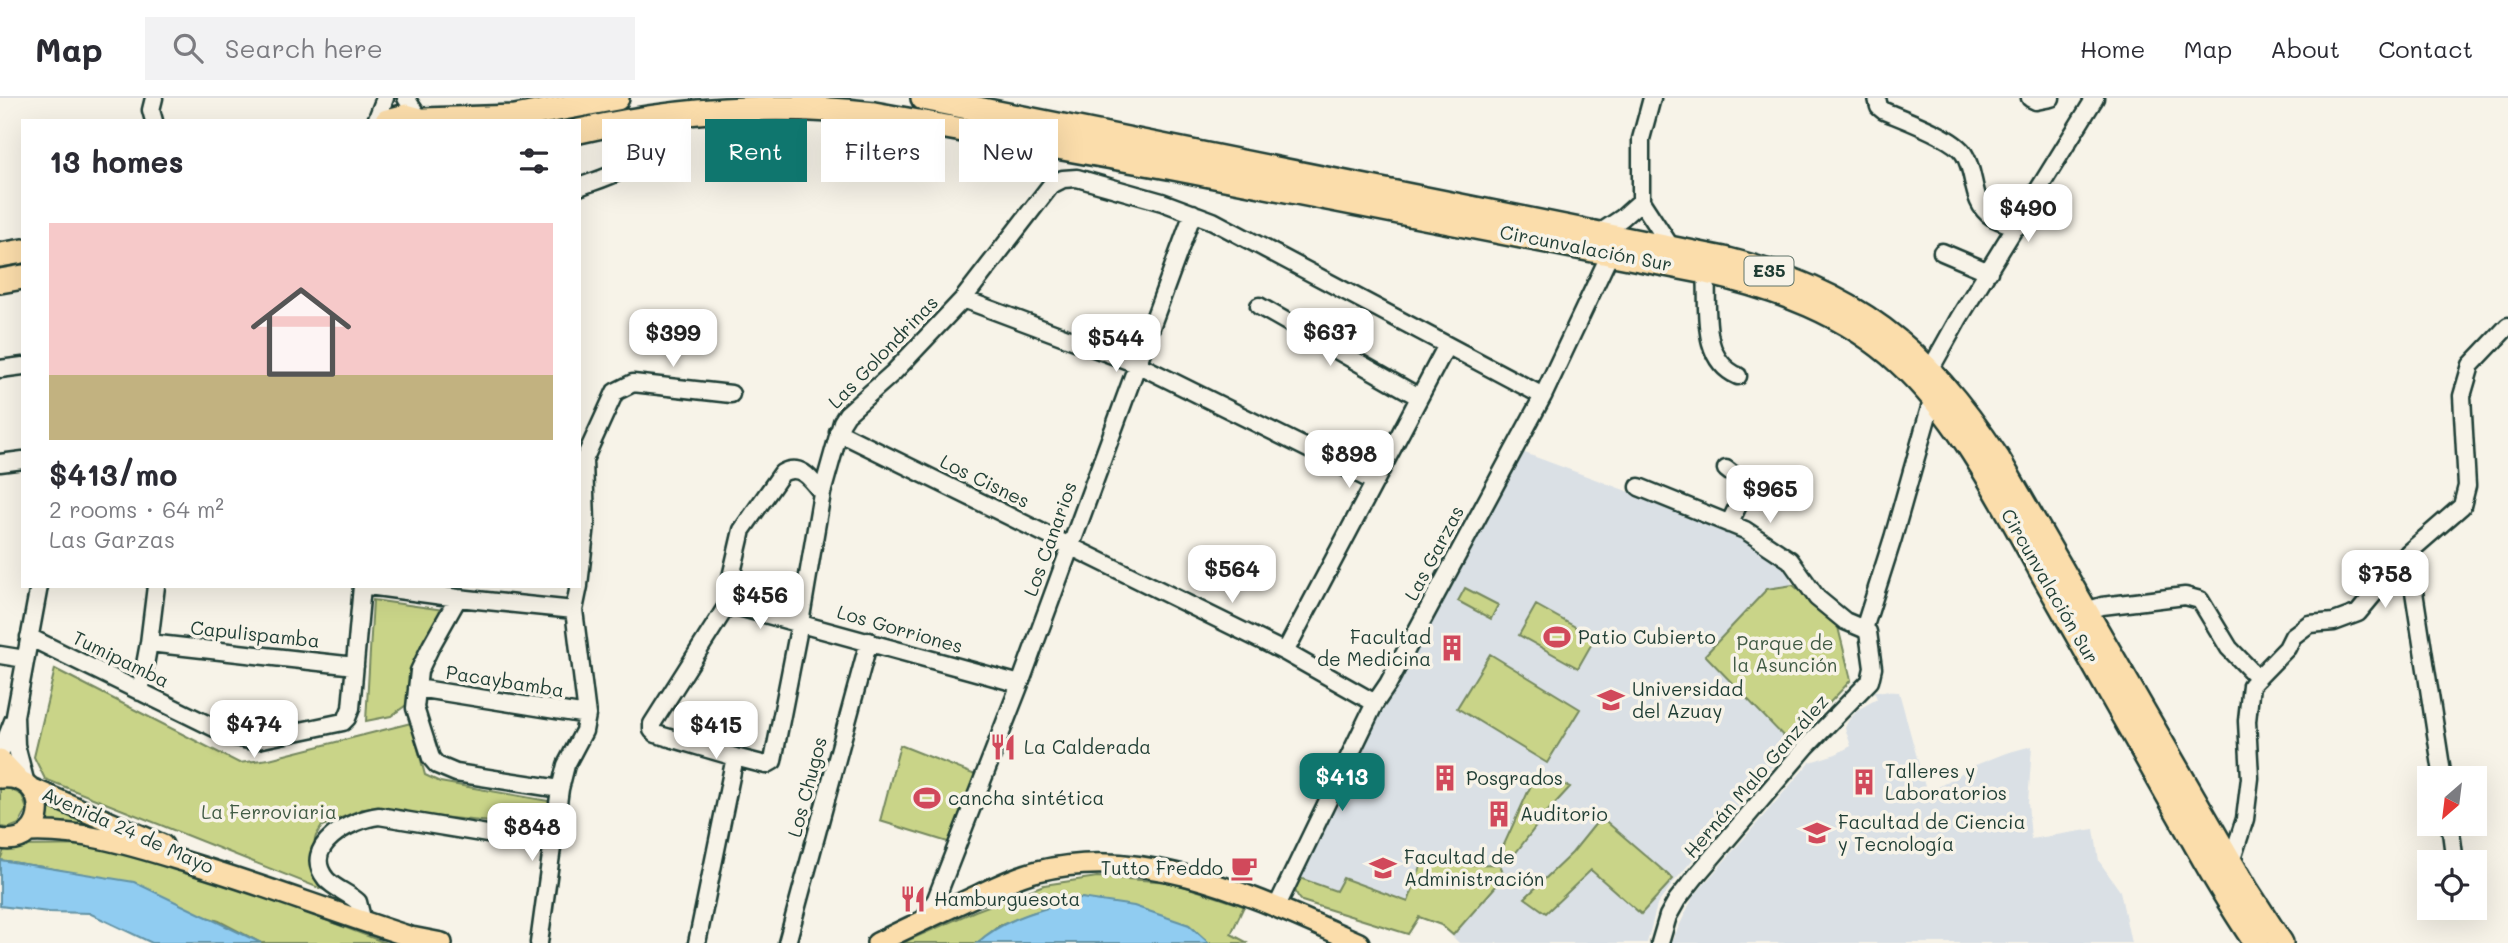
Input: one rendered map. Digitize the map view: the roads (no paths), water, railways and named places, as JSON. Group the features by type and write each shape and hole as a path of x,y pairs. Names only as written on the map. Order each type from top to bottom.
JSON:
{"highway":[{"path":"494,119 538,106 617,98"},
{"name":"Circunvalación Sur","path":"923,98 1671,247 1773,272 1820,291 1868,318 1930,370 1958,402 1998,459 2231,862 2281,943"},
{"name":"Circunvalación Sur","path":"581,131 645,118 736,107 828,109 874,114 1180,169 1706,272 1782,293 1823,310 1848,324 1901,364 1933,397 1977,458 2215,878 2256,943"},
{"path":"395,119 406,116 419,119"},
{"path":"0,255 21,251"},
{"path":"0,281 21,277"}],"main road":[{"name":"Avenida 24 de Mayo","path":"0,757 26,784 224,873"},
{"path":"0,778 26,784 37,798 39,810 36,822 10,839"},
{"name":"Avenida 24 de Mayo","path":"10,839 52,831 106,838 224,873 363,922 411,937 442,943"},
{"path":"877,943 1036,871 1091,863 1139,866 1216,884 1359,943"}],"street":[{"path":"153,119 151,110 154,98"},
{"path":"377,119 385,98"},
{"path":"406,98 422,119"},
{"path":"1652,98 1641,139 1641,201 1671,247"},
{"path":"1877,98 1879,107 1884,111 1951,141 1964,153 1982,208 1992,217 2017,227"},
{"path":"2030,98 2036,101 2051,98"},
{"path":"1930,370 1959,318 2095,98"},
{"path":"581,186 638,159 643,148 645,118"},
{"name":"Las Golondrinas","path":"735,757 766,765 773,761 822,492 838,432 847,414 894,372 963,299 1051,185 1070,177 1088,180 1193,213"},
{"path":"1601,232 1641,201"},
{"path":"1193,213 1244,236 1543,396"},
{"name":"Los Canarios","path":"922,921 944,879 1020,684 1193,213"},
{"path":"1942,252 1989,272"},
{"name":"Las Garzas","path":"1276,908 1375,703 1388,684 1543,396 1610,254"},
{"path":"1706,272 1709,337 1716,358 1728,372 1738,376"},
{"path":"963,299 1139,365 1374,482"},
{"path":"1259,306 1419,397"},
{"path":"2231,862 2245,820 2250,778 2246,721 2251,685 2287,648 2293,636 2309,624 2334,622 2358,613 2408,553 2462,506 2467,486 2462,396 2471,365 2508,326"},
{"path":"1285,652 1447,345"},
{"path":"0,369 21,366"},
{"path":"581,568 586,524 584,460 615,392 633,383 731,394"},
{"path":"1639,487 1745,530 1790,560 1817,598 1845,621 1864,629 1933,397"},
{"name":"Los Cisnes","path":"838,432 1285,652 1375,703"},
{"path":"0,463 21,460"},
{"path":"697,943 735,757 656,734 652,724 728,604 728,590 742,530 782,472 791,468 800,470 808,475 822,492"},
{"path":"1726,469 1740,480 1744,493 1729,524"},
{"path":"2408,553 2442,766"},
{"path":"0,757 25,659 39,588"},
{"path":"140,692 156,588"},
{"name":"Tumipamba","path":"29,637 231,736 253,741 343,722 347,718 351,708 362,588"},
{"path":"399,588 458,598 574,610"},
{"path":"539,943 560,789 566,765 584,732 587,715 574,610 579,588"},
{"path":"2086,611 2102,606 2195,597 2200,600 2229,649 2258,678"},
{"path":"458,598 419,671 415,708 426,748 437,765 446,771 560,789"},
{"name":"Los Gorriones","path":"728,604 1020,684"},
{"name":"Hernán Malo Ganzález","path":"1660,943 1668,916 1696,876 1807,747 1870,681 1873,668 1868,632 1864,629"},
{"name":"Los Chugos","path":"787,943 869,641"},
{"name":"Capulispamba","path":"149,643 355,666"},
{"path":"0,654 25,659"},
{"name":"Pacaybamba","path":"417,688 587,715"},
{"path":"8,725 26,784"},
{"path":"363,922 358,902 330,882 319,866 321,848 325,843 359,819 379,816 553,845"},
{"path":"944,879 944,899 954,906"}],"water":[{"path":"0,860 134,882 261,943 152,943 89,913 48,912 0,906"},
{"path":"1081,898 1134,906 1189,925 1209,943 977,943 1013,920"}],"place":[{"name":"Patio Cubierto","path":"1557,637"},
{"name":"Facultad de Medicina","path":"1452,648"},
{"name":"Universidad del Azuay","path":"1611,700"},
{"name":"La Calderada","path":"1003,747"},
{"name":"Posgrados","path":"1445,778"},
{"name":"Talleres y Laboratorios","path":"1864,782"},
{"name":"cancha sintética","path":"927,798"},
{"name":"Auditorio","path":"1499,814"},
{"name":"Facultad de Ciencia y Tecnología","path":"1817,833"},
{"name":"Tutto Freddo","path":"1244,868"},
{"name":"Facultad de Administración","path":"1383,868"},
{"name":"Hamburguesota","path":"913,899"}],"park label":[{"name":"Parque de la Asunción","path":"1785,654"},
{"name":"La Ferroviaria","path":"269,812"}]}
